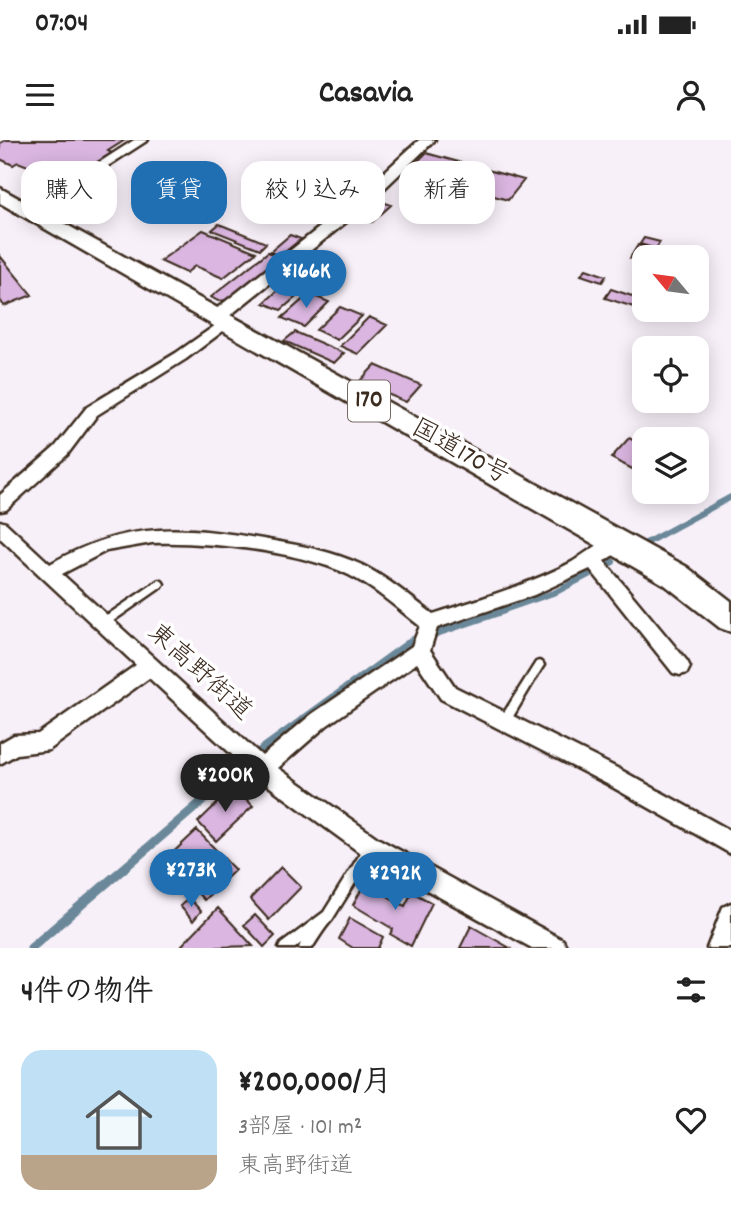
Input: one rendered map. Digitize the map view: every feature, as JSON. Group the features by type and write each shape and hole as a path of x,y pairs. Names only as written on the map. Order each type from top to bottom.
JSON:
{"highway":[{"name":"国道170号","path":"0,194 21,206"},
{"name":"国道170号","path":"53,224 676,576 731,619"}],"street":[{"path":"109,161 142,140"},
{"path":"0,505 61,451 92,411 181,356 221,319 359,204 428,140"},
{"name":"東高野街道","path":"0,528 255,763 372,847 555,948"},
{"path":"49,573 88,551 110,543 149,536 197,535 318,556 348,566 375,580 430,624"},
{"path":"430,624 536,588 593,560 619,543"},
{"path":"593,560 680,667"},
{"path":"255,763 420,651 430,624"},
{"path":"420,651 448,693 614,777 731,843"},
{"path":"0,754 14,745 42,743 150,666"},
{"path":"719,948 731,915"}],"lane":[{"path":"103,623 159,584"},
{"path":"504,722 539,665"},
{"path":"305,948 372,847"},
{"path":"285,948 328,916"}],"building":[{"path":"6,140 125,140 108,151 112,153 99,161 21,161 13,165 0,159 0,143"},
{"path":"426,153 455,161 418,161"},
{"path":"495,172 524,180 508,200 495,196"},
{"path":"219,224 266,243 260,249 212,230"},
{"path":"203,230 256,252 223,278 195,266 186,273 160,261"},
{"path":"290,235 301,239 280,256 270,252"},
{"path":"644,238 660,242 658,245 640,244"},
{"path":"268,252 280,257 227,300 218,301 211,297"},
{"path":"0,256 32,295 4,306 0,300"},
{"path":"294,267 302,271 288,283 279,279"},
{"path":"586,269 606,276 602,282 581,275"},
{"path":"285,284 303,291 281,310 264,303"},
{"path":"611,289 632,296 632,306 605,298"},
{"path":"309,294 329,302 304,327 282,318"},
{"path":"340,307 362,316 337,340 316,330"},
{"path":"369,317 387,325 358,354 340,346"},
{"path":"295,332 344,353 334,363 284,341"},
{"path":"375,365 421,385 406,402 359,382"},
{"path":"629,438 632,440 632,469 611,458"},
{"path":"234,787 253,806 216,841 198,822"},
{"path":"197,830 235,870 204,900 166,859"},
{"path":"281,867 301,887 269,920 250,899"},
{"path":"365,883 405,906 412,892 432,903 411,946 390,934 393,929 353,905"},
{"path":"189,898 201,911 193,921 180,906"},
{"path":"218,908 253,946 185,948 182,945"},
{"path":"255,915 275,936 264,947 244,925"},
{"path":"350,918 383,937 378,948 353,948 339,939"},
{"path":"471,926 510,948 460,948"}],"waterway":[{"path":"646,543 731,497"},
{"path":"498,612 556,592 613,562"},
{"path":"31,948 262,750 414,640 503,610"}]}
